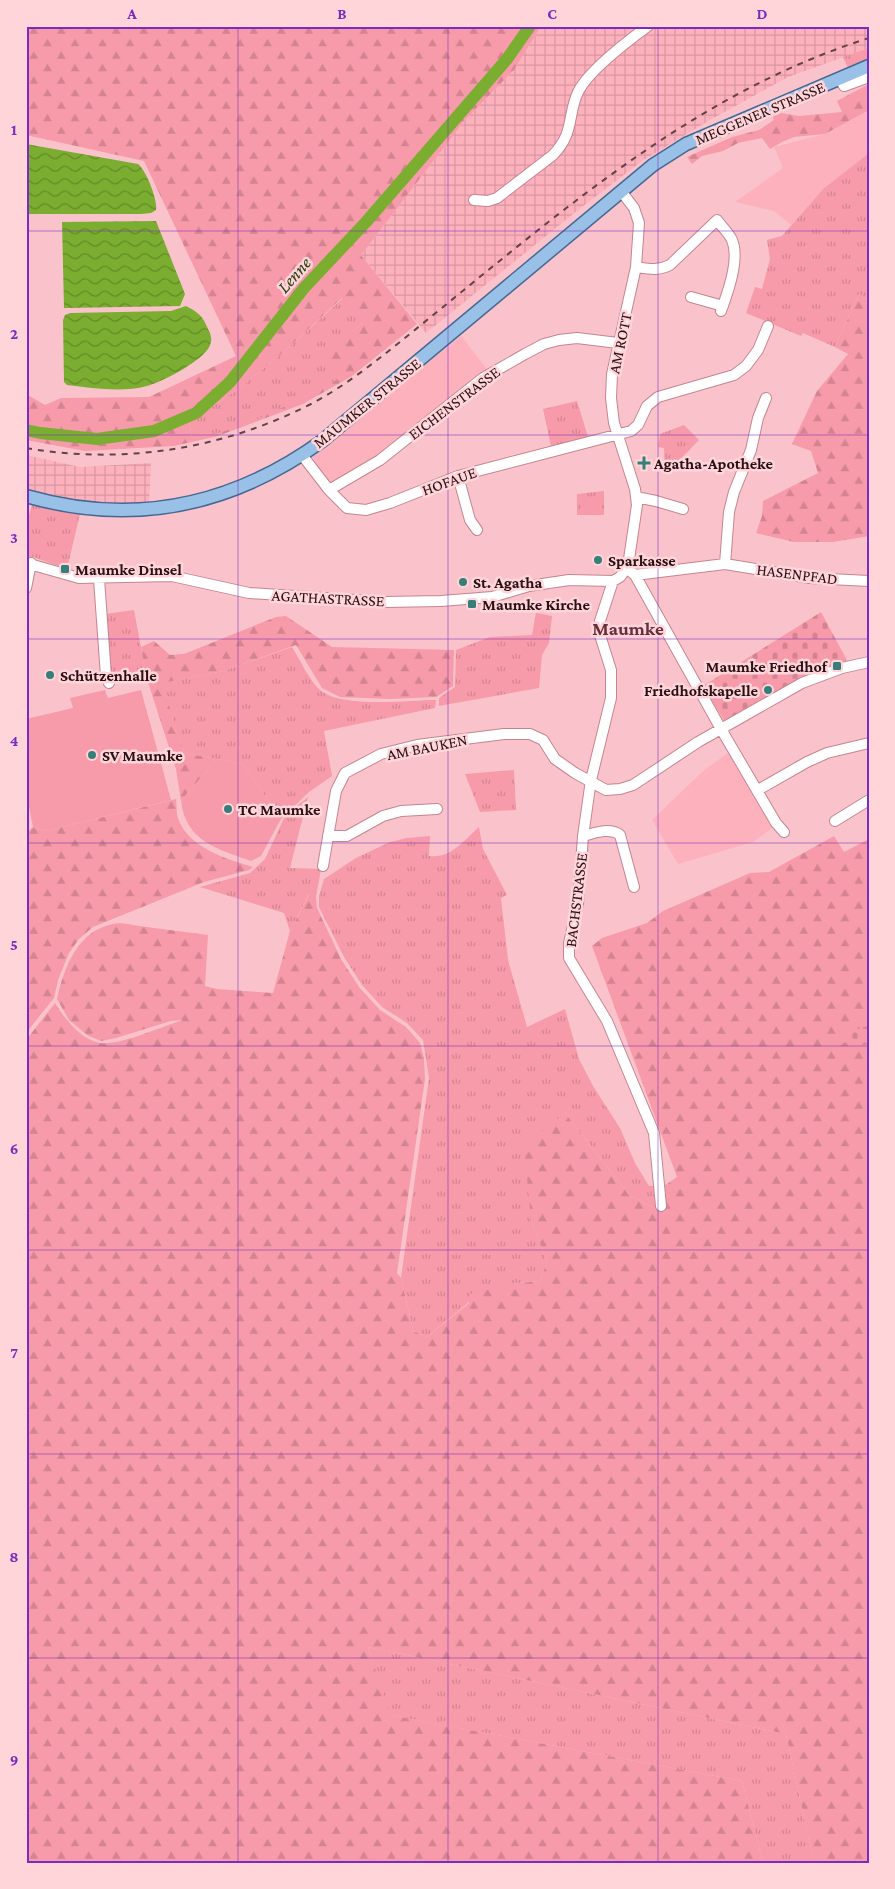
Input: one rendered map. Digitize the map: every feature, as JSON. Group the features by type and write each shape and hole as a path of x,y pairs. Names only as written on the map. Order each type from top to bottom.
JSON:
{"main road":[{"name":"MEGGENER STRASSE","path":"653,164 686,144 869,66"},
{"name":"MAUMKER STRASSE","path":"26,496 67,505 103,510 175,506 239,489 269,475 322,441 653,164"}],"street":[{"path":"474,200 488,201 497,198 560,148 567,134 575,98 581,87 601,65 648,26"},
{"path":"840,79 844,86 869,77"},
{"name":"AM ROTT","path":"621,191 638,216 639,223 636,267 612,374 611,398 614,423 633,484 637,505 631,572"},
{"path":"636,267 654,270 663,269 717,220 731,238 735,262 722,308 691,297"},
{"name":"HOFAUE","path":"302,455 329,490 347,508 366,510 390,503 458,476 635,429 647,406 658,397 734,375 746,366 758,350 768,326"},
{"name":"EICHENSTRASSE","path":"329,490 380,460 483,378 544,344 578,338 618,343"},
{"path":"725,564 729,512 734,492 751,450 758,418 766,398"},
{"path":"458,476 470,520 477,530"},
{"path":"636,497 683,509"},
{"path":"26,588 29,563"},
{"name":"AGATHASTRASSE","path":"29,563 73,577 99,579 172,576 249,593 384,602 441,601 492,597 529,586 569,580 612,580"},
{"name":"HASENPFAD","path":"631,572 725,564 810,578 869,581"},
{"path":"612,580 631,572 721,729 776,822 784,832"},
{"path":"99,579 106,676 109,683"},
{"name":"BACHSTRASSE","path":"612,580 600,626 611,670 611,698 591,780 583,836 578,904 569,943 570,958 607,1021 654,1133 661,1206"},
{"name":"AM BAUKEN","path":"323,866 336,791 345,773 381,754 411,746 504,734 530,734 543,740 555,759 575,773 591,780 606,790 633,785 667,761 802,682 842,668 869,662"},
{"path":"758,790 807,762 827,753 869,743"},
{"path":"835,821 869,800"},
{"path":"328,836 347,836 383,816 401,811 437,809"},
{"path":"583,836 602,831 616,832 620,835 634,887"}],"shaded area":[{"path":"541,26 869,26 869,48 788,77 710,120 642,161 578,210 426,333 361,255 465,120 514,70"},
{"path":"869,110 869,153 823,189 791,225 774,211 735,202 783,168 774,147 825,134"},
{"path":"461,336 487,369 474,377 376,456 337,480 330,482 321,473 313,457"},
{"path":"26,455 80,467 151,463 149,504 96,505 26,492"},
{"path":"730,751 775,826 753,842 678,864 652,820 701,773"}],"green space":[{"path":"26,26 541,26 514,70 465,120 361,255 417,324 352,376 303,404 218,436 174,446 85,451 26,440 26,394 45,405 61,398 149,397 236,356 144,161 26,135","holes":["342,298 362,324 326,350 339,379 249,422 212,435 192,439 189,421 237,390 286,350"]},
{"path":"869,48 869,59 848,68 843,57"},
{"path":"869,84 869,110 825,134 794,137 770,149 762,138 738,143 723,151 702,156 692,164 687,157 732,137 759,130 774,120 773,117 781,113 799,116 842,112 837,101"},
{"path":"869,153 869,301 859,294 835,347 803,333 801,336 746,313 755,287 762,289 770,259 767,240 782,236 823,189"},
{"path":"859,294 869,301 869,536 833,542 794,542 756,533 762,516 763,501 818,473 811,451 792,444 817,391 848,354 835,347"},
{"path":"343,298 362,324 327,350 339,379 260,420 217,434 192,439 189,421 237,390 286,350"},
{"path":"577,401 588,437 551,446 543,409"},
{"path":"684,425 699,440 665,475 664,448 658,447 660,434"},
{"path":"604,491 604,515 577,515 577,494"},
{"path":"32,505 80,514 67,569 33,557 26,557 26,526"},
{"path":"134,610 145,669 112,681 105,614"},
{"path":"821,612 848,662 725,722 703,686"},
{"path":"536,613 552,616 549,643 542,655 539,688 439,706 439,698 455,687 456,650 490,637 532,635"},
{"path":"286,616 332,647 454,650 453,686 436,697 389,699 340,697 322,688 296,645 223,671 162,683 184,753 217,759 181,801 176,769 146,676 141,647 154,641 170,655 184,654 276,617"},
{"path":"292,647 308,675 319,689 329,695 342,699 375,702 436,700 435,708 324,731 332,776 309,792 281,819 243,764 184,753 161,683 223,671"},
{"name":"SV Maumke","path":"105,690 108,698 141,690 171,800 46,831 33,827 26,791 26,719 73,708 70,698"},
{"name":"TC Maumke","path":"217,759 243,764 281,819 261,856 251,861 216,848 206,842 189,826 184,815 181,801"},
{"path":"514,770 516,810 480,812 465,774"},
{"path":"308,797 290,868 321,869 316,897 317,908 309,894 290,931 284,913 200,887 250,873 265,859 285,816"},
{"path":"176,799 177,814 183,828 199,845 220,856 253,867 249,870 204,882 93,927 79,939 69,953 58,980 54,998 26,1033 26,833 33,827 46,831"},
{"path":"479,827 483,849 507,895 501,898 508,960 527,1027 565,1009 579,1059 593,1086 620,1128 635,1163 649,1186 657,1186 658,1210 629,1195 565,1113 531,1221 547,1262 540,1281 511,1284 469,1302 426,1338 413,1330 401,1278 429,1078 423,1040 407,1023 382,1007 362,985 344,957 319,907 319,896 324,879 356,858 390,842 430,836 429,856 444,855 457,848"},
{"path":"834,836 844,852 869,839 869,1863 814,1863 786,1734 368,1647 390,1715 742,1781 763,1863 26,1863 26,1040 55,1003 68,1022 80,1033 100,1043 129,1039 183,1020 171,1021 101,1041 87,1035 69,1020 57,999 68,963 81,943 90,934 116,923 208,935 205,986 217,989 273,993 290,931 310,893 341,959 359,987 380,1010 406,1027 420,1043 424,1058 425,1079 397,1273 401,1278 413,1330 426,1338 469,1303 470,1294 511,1284 540,1281 547,1262 531,1221 524,1145 565,1113 629,1195 658,1210 664,1210 664,1186 677,1177 592,946 602,938 647,923 663,911 750,873 769,872"},
{"path":"869,1026 869,1044 850,1047 842,1045 841,1033"},
{"path":"368,1647 786,1734 814,1863 763,1863 742,1781 389,1715"}],"water":[{"path":"26,144 138,164 151,186 156,210 151,213 141,214 26,214"},
{"path":"156,221 185,294 180,306 64,308 62,222"},
{"path":"186,306 201,317 210,333 211,340 206,351 192,364 154,384 137,388 107,389 67,385 64,382 63,320 65,315 70,313 171,311"}],"waterway":[{"name":"Lenne","path":"26,430 97,439 154,431 196,413 230,382 304,288 366,222 507,59 530,26"}],"railway":[{"path":"26,448 100,455 172,449 208,442 243,432 278,420 311,404 364,370 553,219 671,133 734,96 800,64 869,38"}],"place":[{"name":"Agatha-Apotheke","path":"644,463"},
{"name":"Sparkasse","path":"598,560"},
{"name":"Maumke Dinsel","path":"65,569"},
{"name":"St. Agatha","path":"463,582"},
{"name":"Maumke Kirche","path":"472,604"},
{"name":"Maumke Friedhof","path":"837,666"},
{"name":"Schützenhalle","path":"50,675"},
{"name":"Friedhofskapelle","path":"768,690"},
{"name":"SV Maumke","path":"92,755"},
{"name":"TC Maumke","path":"228,809"}],"district":[{"name":"Maumke","path":"628,628"}]}
